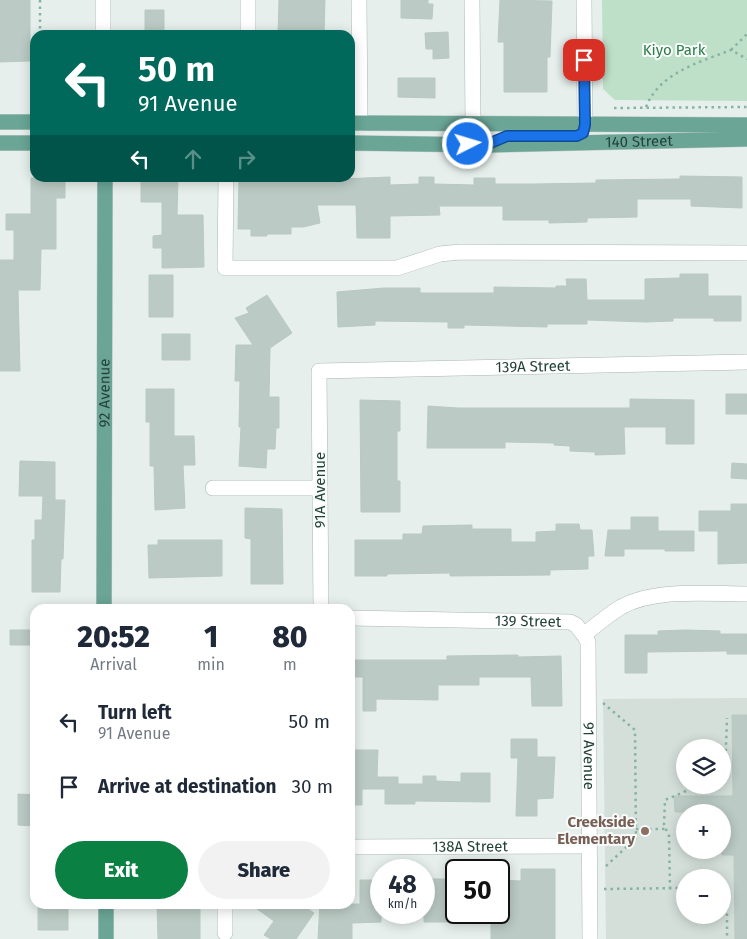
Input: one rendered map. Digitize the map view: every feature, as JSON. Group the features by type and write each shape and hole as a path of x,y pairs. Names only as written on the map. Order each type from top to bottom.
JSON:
{"main road":[{"path":"0,122 30,122"},
{"name":"140 Street","path":"355,123 747,125"},
{"path":"488,144 507,136 577,136 583,133 585,125"},
{"name":"140 Street","path":"355,143 488,144 747,139"},
{"path":"0,143 30,143"},
{"name":"92 Avenue","path":"104,604 105,182"},
{"path":"106,909 106,939"}],"street":[{"path":"103,0 103,30"},
{"path":"248,0 248,30"},
{"path":"355,123 360,0"},
{"path":"472,0 473,124"},
{"path":"584,0 585,125"},
{"path":"226,182 225,268 397,268 440,254 460,252 747,253"},
{"name":"139A Street","path":"319,371 747,362"},
{"name":"91A Avenue","path":"319,371 321,604"},
{"path":"213,488 320,488"},
{"path":"584,635 622,606 646,598 674,594 747,594"},
{"name":"139 Street","path":"355,618 570,622 576,625 584,635"},
{"name":"91 Avenue","path":"584,635 588,642 590,939"},
{"name":"138A Street","path":"355,847 589,846"},
{"path":"225,909 225,933"}],"path":[{"path":"40,0 40,30"},
{"path":"646,107 653,93 674,75 694,64 731,50 747,34"},
{"path":"731,50 747,59"},
{"path":"606,108 747,107"},
{"path":"603,702 635,730 636,829 636,838 604,868"},
{"path":"727,718 727,739"},
{"path":"670,888 669,836 664,825 665,800 679,794"},
{"path":"636,829 666,829"},
{"path":"604,889 676,888"},
{"path":"727,924 728,939"}],"shaded area":[{"name":"Creekside Elementary","path":"747,698 747,939 606,939 603,699"}],"green space":[{"name":"Kiyo Park","path":"602,0 747,0 747,101 615,100 603,89"}],"building":[{"path":"0,0 30,0 30,61 0,62"},
{"path":"279,0 325,0 324,30 278,30"},
{"path":"401,0 428,0 428,4 433,4 432,19 401,18"},
{"path":"500,0 552,1 550,57 547,57 547,92 504,92 504,42 498,42"},
{"path":"145,10 164,10 164,30 145,30"},
{"path":"448,32 449,58 433,59 433,49 426,49 425,33"},
{"path":"398,78 435,78 435,98 398,97"},
{"path":"680,176 742,177 742,208 691,206 691,199 637,199 637,217 587,218 587,222 549,223 549,220 503,220 503,206 439,206 440,215 390,216 390,238 357,238 356,205 317,205 320,223 303,227 291,227 291,234 251,236 251,229 238,229 239,182 355,182 355,178 390,177 390,185 419,184 419,177 434,177 434,184 474,185 474,178 495,178 495,184 596,183 596,180 680,179"},
{"path":"31,182 65,182 65,198 56,198 56,249 41,249 40,290 18,290 20,371 0,371 0,260 14,260 14,230 6,230 6,214 31,214"},
{"path":"141,182 178,182 177,215 203,215 204,267 162,268 162,248 153,248 153,236 162,235 162,202 141,202"},
{"path":"680,274 708,274 708,296 741,296 741,321 714,321 714,318 673,318 673,321 646,322 587,320 587,324 547,324 547,327 464,325 464,328 448,328 448,322 375,321 375,325 338,327 337,292 384,288 420,288 420,293 494,293 494,287 556,288 556,286 567,286 566,279 586,279 587,300 645,300 645,279 680,278"},
{"path":"149,275 173,275 173,317 149,317"},
{"path":"267,295 292,333 270,348 269,397 279,397 279,428 276,428 275,449 267,449 266,468 239,466 241,427 239,427 240,381 235,381 236,345 253,345 235,318 249,313 246,308"},
{"path":"162,334 190,334 190,360 162,360"},
{"path":"146,389 174,389 174,436 194,436 195,465 183,465 185,508 155,510 154,466 150,466 150,422 146,422"},
{"path":"726,394 747,394 747,414 726,414"},
{"path":"630,399 694,400 694,444 666,444 666,427 624,427 625,454 595,455 595,452 570,451 570,446 554,445 554,443 505,442 505,448 427,448 428,406 458,408 630,408"},
{"path":"360,400 400,401 400,431 397,431 397,481 400,481 400,512 361,512"},
{"path":"20,461 55,462 55,500 65,500 60,592 32,592 32,540 35,540 35,520 42,520 43,496 19,496"},
{"path":"732,463 747,464 747,479 731,478"},
{"path":"731,504 747,504 747,563 718,564 718,531 699,531 699,511 731,511"},
{"path":"245,508 282,509 283,584 251,584 251,539 245,538"},
{"path":"631,517 658,517 658,531 694,531 694,551 624,549 624,556 605,556 608,530 631,530"},
{"path":"556,524 579,524 580,530 592,530 594,556 588,556 588,569 550,570 550,575 450,576 450,573 355,576 355,540 403,540 403,534 422,534 423,526 472,525 472,529 511,529 511,542 536,542 536,532 556,531"},
{"path":"158,540 222,540 222,576 149,578 148,545 158,545"},
{"path":"10,630 30,630 30,645 10,645"},
{"path":"658,631 720,631 720,634 747,634 747,654 727,654 727,651 647,652 647,673 625,673 625,635 658,635"},
{"path":"447,656 561,656 562,706 532,706 531,677 479,677 479,685 438,685 438,700 376,699 376,711 363,711 363,677 355,677 355,660 447,660"},
{"path":"732,715 747,715 747,939 735,939 734,855 731,855 731,804 676,804 675,812 674,796 733,796"},
{"path":"511,739 537,739 537,757 555,757 553,798 537,799 537,816 516,816 518,758 511,758"},
{"path":"355,750 378,750 377,777 398,777 398,784 423,784 423,776 436,776 436,781 461,782 461,773 490,773 490,802 415,801 415,804 385,804 385,789 362,789 362,805 355,805"},
{"path":"18,794 30,795 30,826 18,825"},
{"path":"521,869 555,869 555,939 491,939 491,924 510,924 510,880 521,881"},
{"path":"435,879 445,879 445,922 435,922"},
{"path":"360,880 370,880 370,922 352,923 352,939 318,939 320,909 355,909 355,904 360,904"},
{"path":"38,909 68,909 68,930 38,930"},
{"path":"157,909 200,909 200,939 158,939"},
{"path":"257,909 308,909 314,913 296,939 271,939 264,935 274,921"}],"place":[{"name":"Creekside Elementary","path":"645,831"}],"route":[{"path":"468,144 488,144 507,136 577,136 583,133 585,130 584,60"}]}
